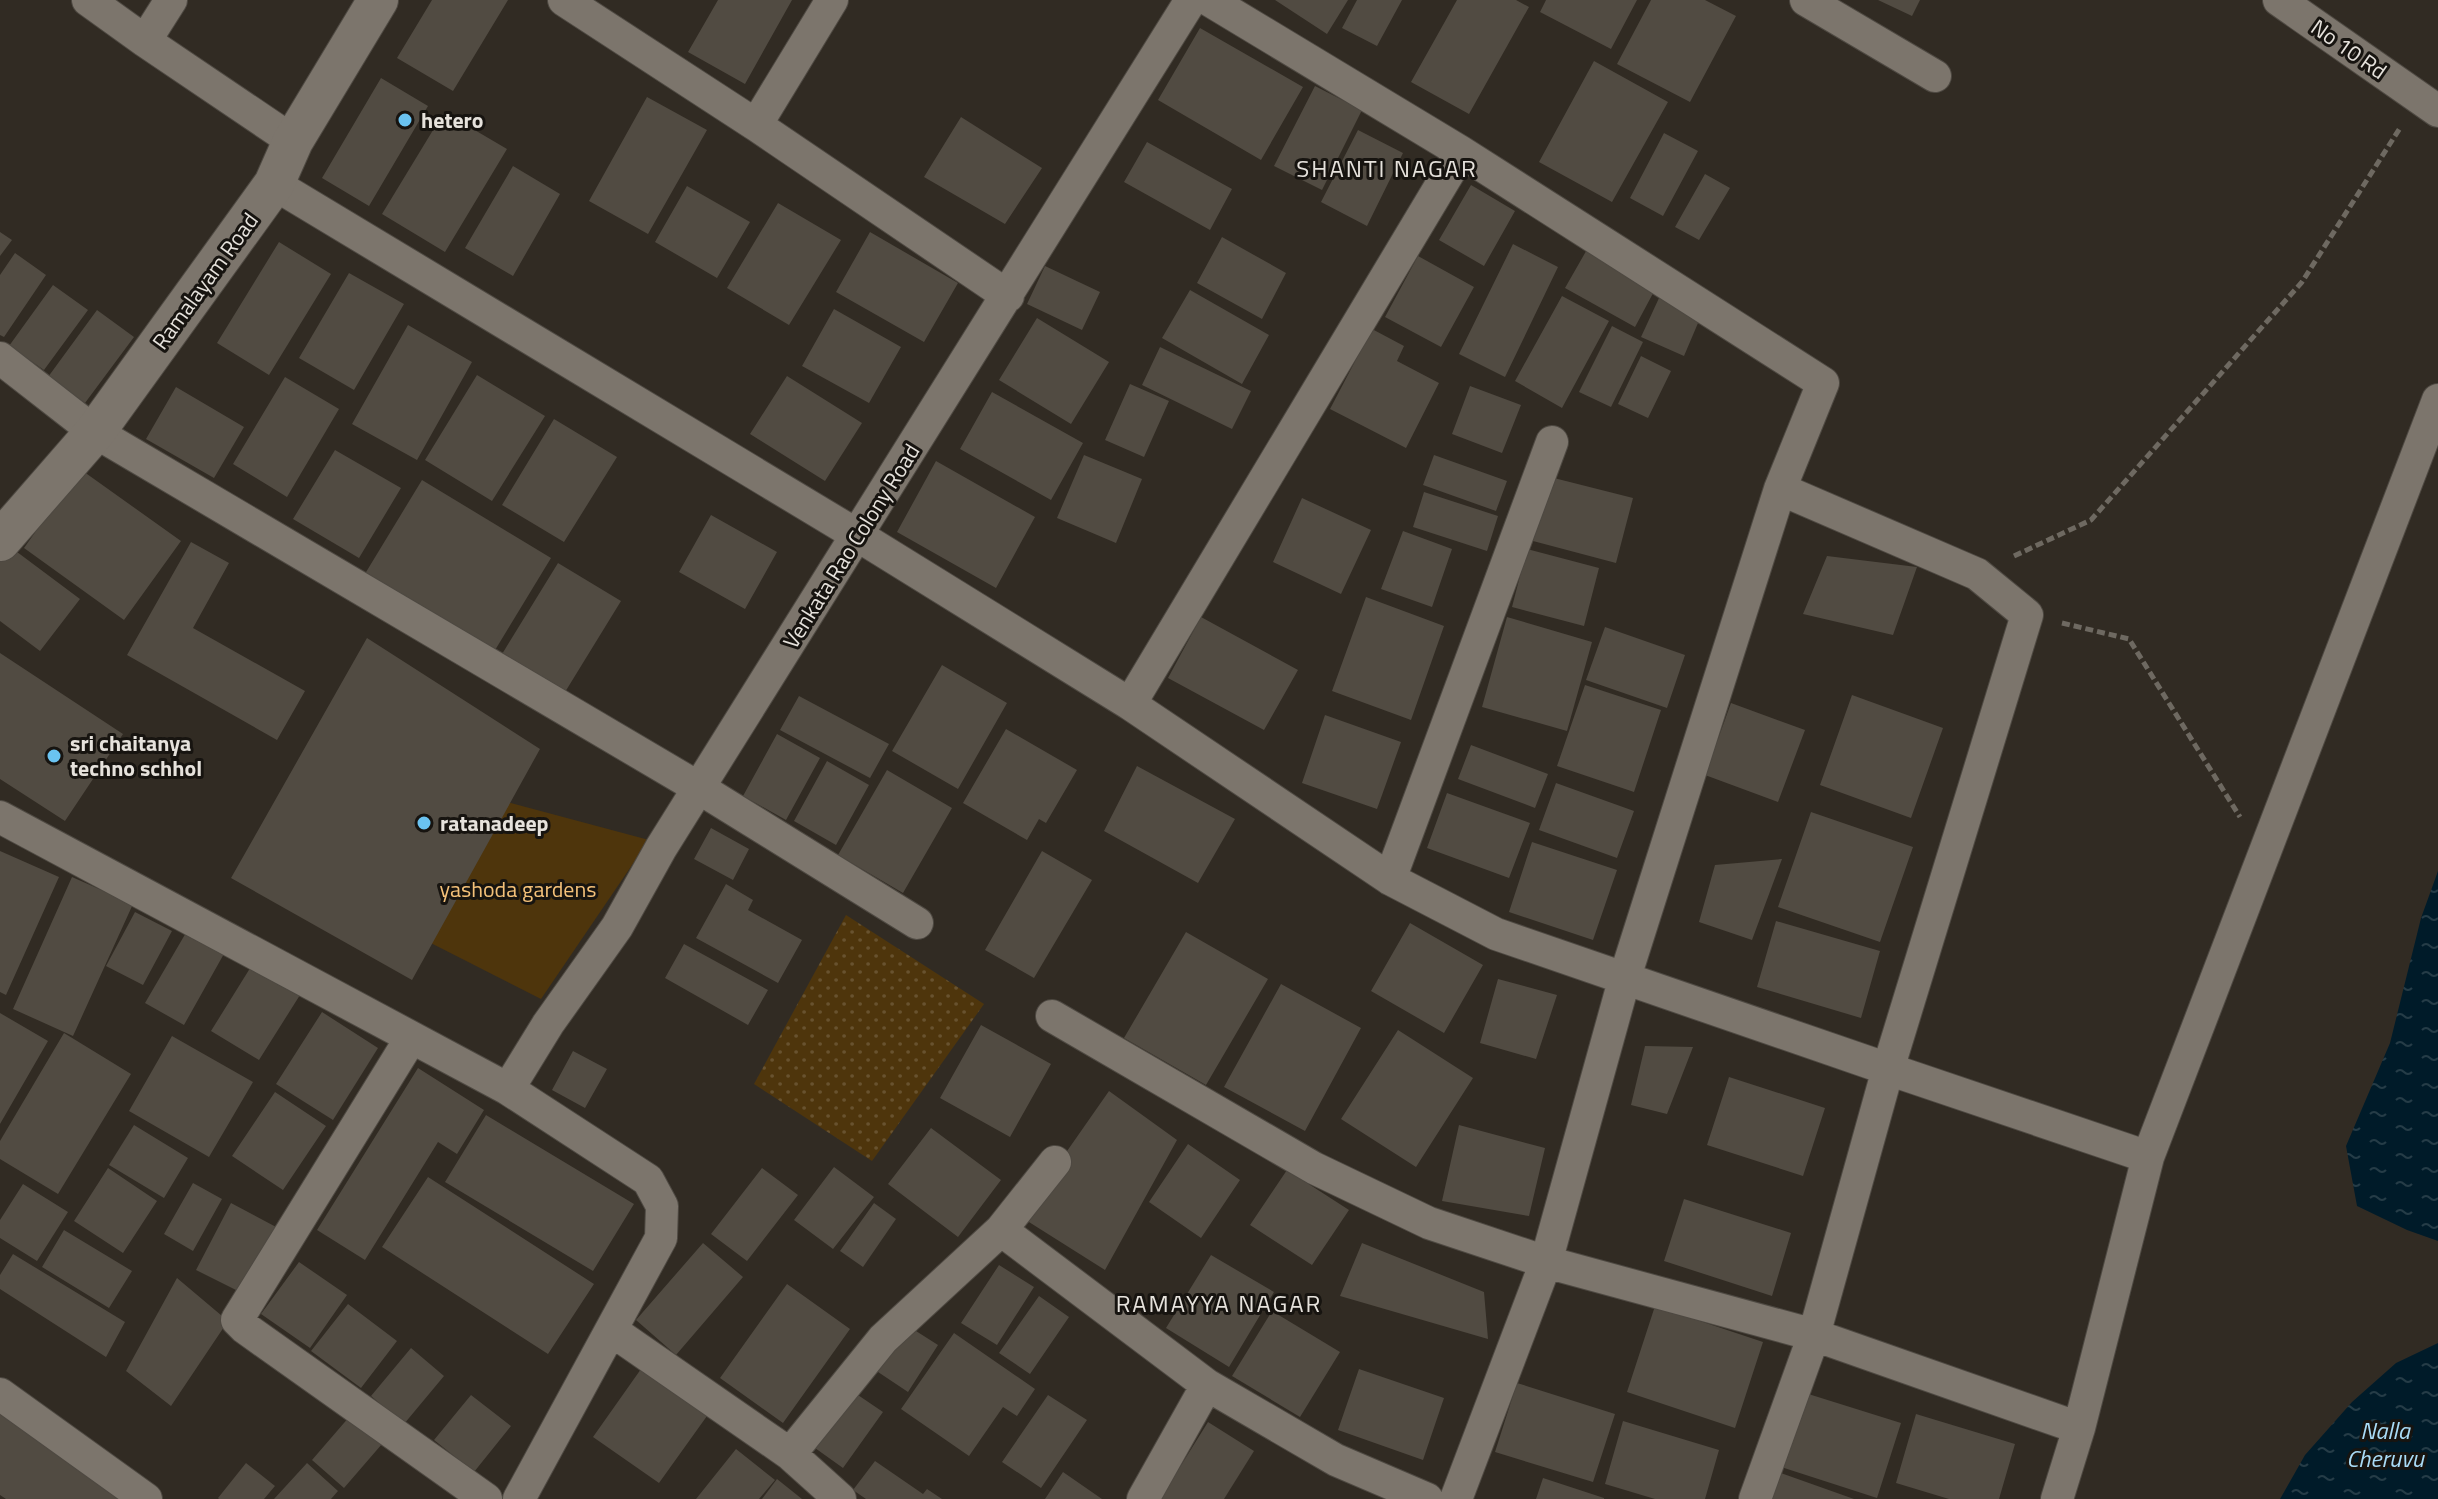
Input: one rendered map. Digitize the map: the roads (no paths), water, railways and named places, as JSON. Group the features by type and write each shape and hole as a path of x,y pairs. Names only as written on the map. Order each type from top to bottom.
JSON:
{"street":[{"path":"88,0 293,141"},
{"path":"145,41 171,0"},
{"name":"Ramalayam Road","path":"0,541 95,432 274,184 293,141 378,0"},
{"path":"564,0 756,125 1008,296"},
{"path":"756,125 832,0"},
{"name":"Venkata Rao Colony Road","path":"508,1089 548,1024 617,927 661,848 1191,0"},
{"path":"1209,0 1461,152 1823,383 1780,489 1625,977 1546,1262 1456,1499"},
{"path":"1806,0 1935,76"},
{"name":"No 10 Rd","path":"2279,0 2429,105"},
{"path":"1130,704 1461,152"},
{"path":"274,184 857,535 1130,704 1390,879 1496,934 2148,1157"},
{"path":"0,358 95,432 699,788 917,923"},
{"path":"2057,1499 2079,1428 2148,1157 2438,400"},
{"path":"1390,879 1552,442"},
{"path":"1755,1499 1814,1335 1888,1069 2027,615 1977,574 1780,489"},
{"path":"0,817 508,1089 648,1180 662,1206 661,1238 519,1499"},
{"path":"1052,1016 1314,1168 1429,1223 1546,1262 1814,1335 2079,1428"},
{"path":"411,1038 237,1320 486,1499"},
{"path":"790,1454 883,1339 1001,1230 1055,1162"},
{"path":"1001,1230 1207,1385 1336,1460 1427,1499"},
{"path":"611,1330 790,1454 840,1499"},
{"path":"1143,1499 1207,1385"},
{"path":"0,1394 133,1499"},
{"path":"0,1408 146,1499"}],"water":[{"path":"2438,871 2438,1241 2357,1206 2346,1146 2390,1043 2421,918"},
{"name":"Nalla Cheruvu","path":"2438,1343 2438,1499 2280,1499 2305,1455 2352,1402 2396,1363"}],"place":[{"name":"hetero","path":"405,120"},
{"name":"sri chaitanya techno schhol","path":"54,756"},
{"name":"ratanadeep","path":"424,823"}],"district":[{"name":"SHANTI NAGAR","path":"1387,169"},
{"name":"RAMAYYA NAGAR","path":"1219,1304"}],"park label":[{"name":"yashoda gardens","path":"518,889"}]}
